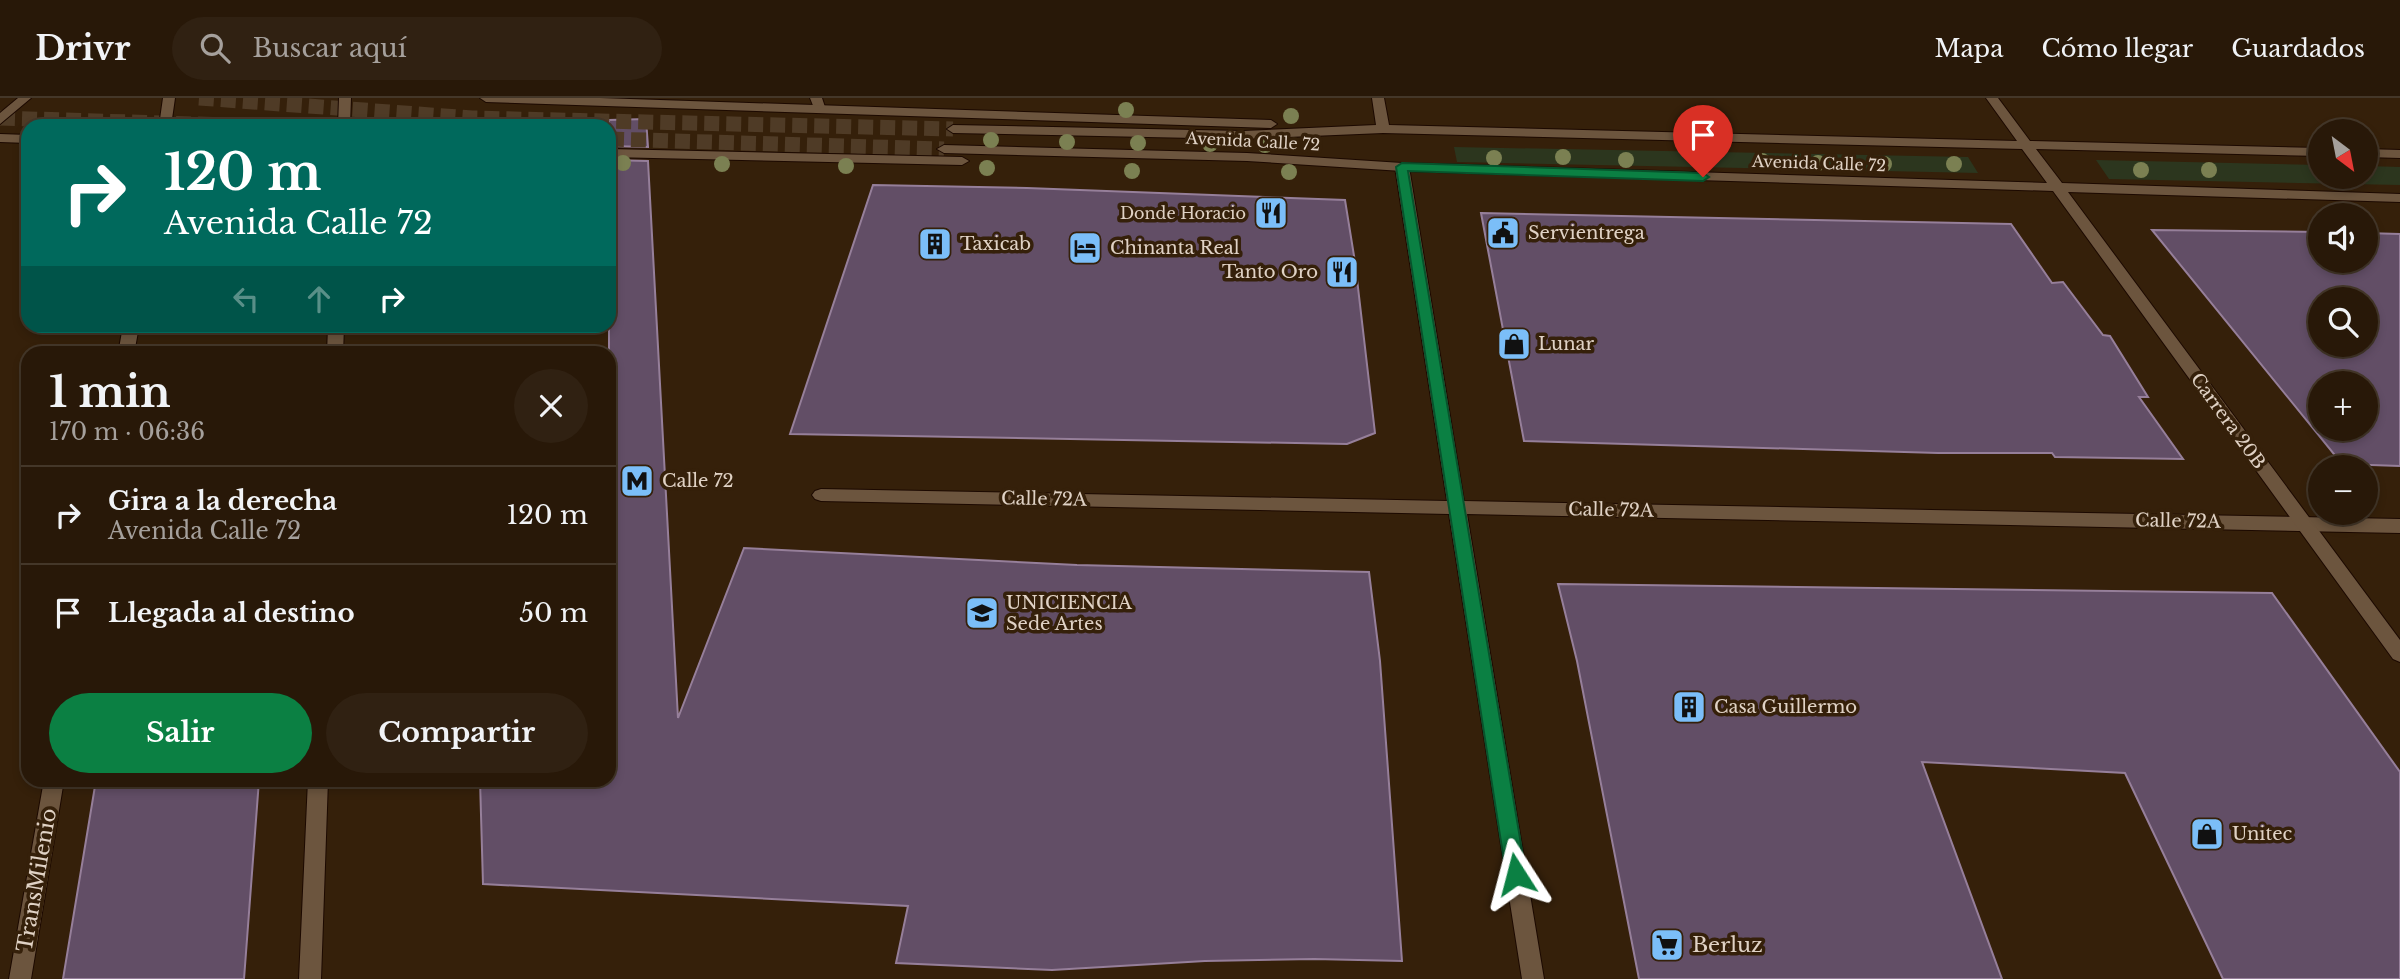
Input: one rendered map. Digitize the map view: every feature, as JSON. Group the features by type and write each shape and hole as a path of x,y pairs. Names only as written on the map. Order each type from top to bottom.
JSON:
{"main road":[{"path":"0,120 25,98"},
{"path":"166,119 169,98"},
{"path":"344,119 345,98"},
{"path":"486,98 818,104 1383,129 1378,98"},
{"name":"Carrera 20B","path":"1992,98 2023,144 2400,653"},
{"name":"Avenida Calle 72","path":"953,129 1243,135 1383,129 2308,152"},
{"path":"0,138 21,139"},
{"name":"Avenida Calle 72","path":"944,149 1247,157 1402,167 2400,198"},
{"path":"616,153 1247,168 1402,167 1533,979"},
{"path":"2378,153 2400,154"},
{"name":"Calle 72A","path":"821,495 2400,526"},
{"name":"TransMilenio","path":"20,979 53,787"},
{"path":"310,979 318,787"}],"green space":[{"path":"1454,147 1968,157 1978,173 1457,162"},
{"path":"2096,160 2308,165 2308,183 2109,179"},
{"path":"2378,166 2400,167 2400,185 2378,185"}],"building":[{"path":"646,119 648,147 616,146 616,120"},
{"path":"616,160 648,161 678,718 744,548 1077,565 1369,572 1380,661 1402,961 1205,961 1052,970 896,963 908,906 483,884 480,787 616,787 616,346 609,346 609,333 616,333"},
{"path":"873,185 1345,200 1375,433 1347,444 790,434"},
{"path":"1481,213 2011,224 2052,283 2063,282 2103,335 2110,336 2148,397 2139,397 2183,459 2055,457 2052,453 1938,453 1524,441"},
{"path":"2152,230 2308,232 2308,273 2378,273 2378,233 2400,234 2400,466 2378,465 2378,455 2335,455 2323,441 2378,441 2378,371 2308,371 2308,422"},
{"path":"1558,584 2272,593 2400,772 2400,979 2223,979 2125,773 1922,762 2002,979 1639,979 1577,661"},
{"path":"95,787 258,787 244,979 63,979"}],"tunnel":[{"path":"199,98 516,119"},
{"path":"0,118 32,119"},
{"path":"616,121 953,129"},
{"path":"616,139 944,149"}],"place":[{"name":"Donde Horacio","path":"1271,213"},
{"name":"Servientrega","path":"1503,233"},
{"name":"Taxicab","path":"935,244"},
{"name":"Chinanta Real","path":"1085,248"},
{"name":"Tanto Oro","path":"1342,272"},
{"name":"Lunar","path":"1514,344"},
{"name":"Calle 72","path":"637,481"},
{"name":"UNICIENCIA Sede Artes","path":"982,613"},
{"name":"Casa Guillermo","path":"1689,707"},
{"name":"Unitec","path":"2207,834"},
{"name":"Berluz","path":"1667,945"}],"route":[{"path":"1516,874 1402,167 1703,177"}]}
